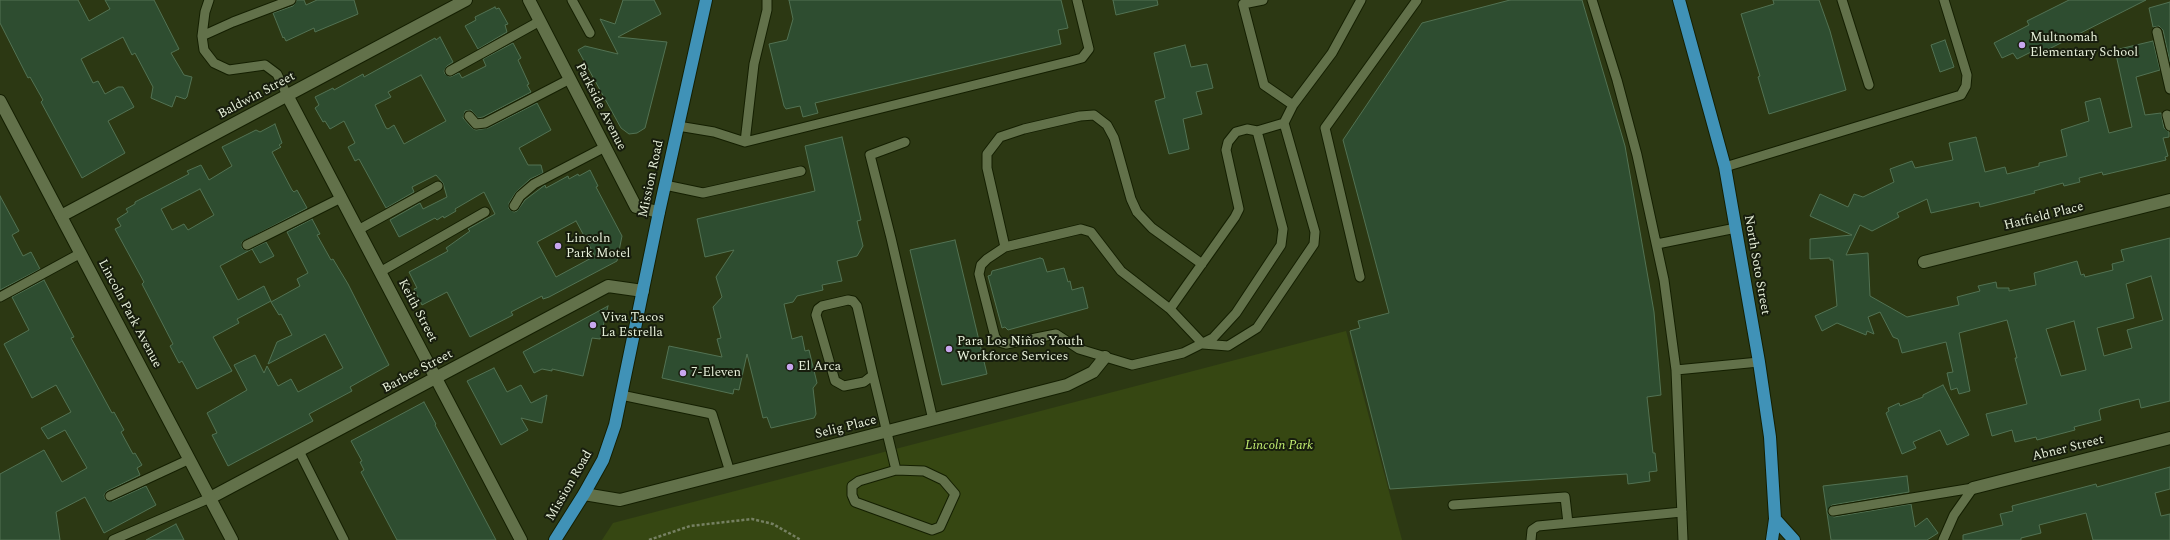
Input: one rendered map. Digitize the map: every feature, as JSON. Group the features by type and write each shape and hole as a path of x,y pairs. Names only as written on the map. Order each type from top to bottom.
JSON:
{"main road":[{"name":"Mission Road","path":"555,540 584,494 603,460 615,425 642,291 706,0"},
{"name":"North Soto Street","path":"1679,0 1725,167 1760,362 1770,437 1775,519 1772,540"},
{"path":"1775,519 1794,540"}],"street":[{"name":"Baldwin Street","path":"61,216 466,0"},
{"name":"Parkside Avenue","path":"529,0 636,207 659,212"},
{"name":"Keith Street","path":"287,95 521,540"},
{"name":"Lincoln Park Avenue","path":"0,101 232,540"},
{"name":"Hatfield Place","path":"1924,262 2170,200"},
{"name":"Barbee Street","path":"210,498 608,286 642,291"},
{"name":"Selig Place","path":"584,494 620,500 1067,385 1093,372 1105,357"},
{"name":"Abner Street","path":"1972,488 2170,438"}],"lane":[{"path":"209,0 205,12 202,36 204,50 214,63 230,70 265,65 277,74 287,95"},
{"path":"202,36 233,22 291,0"},
{"path":"572,0 590,33"},
{"path":"745,142 754,64 767,10 767,0"},
{"path":"678,126 714,132 745,142 1082,58 1089,49 1077,0"},
{"path":"1262,0 1244,4 1264,85 1293,105"},
{"path":"1257,131 1283,229 1280,245 1236,313 1213,338 1203,344 1183,353 1132,366 1079,349 1056,334 1047,334 1006,344 999,342 995,337 979,274 981,265 1005,247 1081,229 1090,232 1121,271 1170,309 1203,344 1228,346 1256,328 1314,244 1315,232 1284,123 1293,105 1332,53 1361,0"},
{"path":"1360,277 1325,128 1417,0"},
{"path":"1592,0 1621,95 1657,244 1664,280 1676,370 1683,540"},
{"path":"1842,0 1869,85"},
{"path":"1725,167 1961,94 1966,86 1967,75 1944,0"},
{"path":"450,71 540,21"},
{"path":"2157,32 2170,90"},
{"path":"469,116 476,124 485,124 570,79"},
{"path":"1005,247 987,168 987,154 1000,138 1031,128 1080,116 1094,115 1108,124 1114,138 1131,199 1137,212 1152,228 1202,264"},
{"path":"2167,115 2170,126"},
{"path":"1170,309 1235,218 1239,209 1226,150 1228,142 1236,132 1247,129 1257,131 1284,123"},
{"path":"905,142 870,155 891,238 932,420"},
{"path":"514,206 520,196 534,184 605,147"},
{"path":"665,185 703,193 801,171"},
{"path":"358,230 438,186"},
{"path":"247,245 341,198"},
{"path":"380,272 485,212"},
{"path":"1657,244 1736,228"},
{"path":"0,297 81,253"},
{"path":"872,375 864,382 844,386 835,381 816,315 818,309 848,300 853,301 857,306 872,375 888,432 896,470"},
{"path":"1676,370 1760,362"},
{"path":"621,395 712,414 730,472"},
{"path":"299,451 344,540"},
{"path":"110,496 190,459"},
{"path":"896,470 924,472 943,480 955,494 940,527 932,530 854,502 852,486 859,481 896,470"},
{"path":"1833,511 1972,488"},
{"path":"1943,540 1954,515 1972,488"},
{"path":"1453,504 1565,497 1568,523"},
{"path":"113,540 210,498"},
{"path":"1531,540 1532,530 1538,526 1682,512"}],"path":[{"path":"649,540 690,526 752,519 773,524 801,540"}],"green space":[{"name":"Lincoln Park","path":"1346,331 1402,540 602,540 613,523"}],"building":[{"path":"0,0 78,0 89,21 110,9 105,0 154,0 179,49 171,53 184,75 192,77 187,97 185,99 176,96 172,107 151,98 153,87 135,53 132,55 123,37 81,59 93,83 98,81 105,94 118,87 123,87 134,107 108,121 125,153 82,178 41,102 43,100 30,77 28,78 0,23"},
{"path":"297,0 304,0 306,5 317,0 354,0 358,14 315,32 314,28 286,41 284,37 283,38 273,13 293,6"},
{"path":"623,0 654,0 661,14 618,37 667,42 645,128 637,133 629,134 621,128 578,50 585,46 618,54 600,19 615,24"},
{"path":"789,0 1061,0 1068,28 1058,30 1061,44 815,103 818,113 803,117 800,106 786,109 784,106 769,44 787,40 793,19"},
{"path":"1113,0 1157,0 1158,5 1116,15"},
{"path":"1510,0 1582,0 1625,146 1654,312 1661,395 1647,397 1653,453 1655,453 1657,471 1649,472 1650,481 1628,484 1627,474 1390,489 1350,331 1360,328 1358,321 1389,313 1343,140 1422,23"},
{"path":"1773,0 1819,0 1830,31 1846,90 1769,114 1758,77 1760,76 1741,14 1774,4"},
{"path":"2069,0 2146,0 2043,52 2041,47 2017,59 2013,53 2002,58 1994,43 2029,25 2027,21"},
{"path":"2170,2 2170,62 2163,30 2159,26 2153,27 2149,8"},
{"path":"495,7 496,9 499,8 508,24 505,25 507,32 478,49 465,26 476,20 475,17"},
{"path":"440,37 453,62 447,66 444,71 445,74 450,77 459,73 462,78 486,66 483,59 513,43 521,58 518,60 531,92 483,117 478,118 471,110 465,111 463,118 472,128 476,130 488,128 537,103 551,130 519,148 528,165 541,165 543,173 530,179 516,192 509,203 509,209 514,212 517,211 525,200 545,185 546,188 568,176 569,179 590,170 598,186 596,187 622,236 617,261 549,297 543,299 542,296 511,312 513,315 470,337 447,292 422,305 414,289 417,288 409,272 448,251 446,248 470,231 468,229 495,214 484,192 455,209 456,211 444,218 443,216 437,220 435,218 399,237 390,220 420,203 423,209 447,197 443,183 436,175 412,187 414,192 386,208 359,159 355,161 348,147 355,143 344,121 330,129 325,121 323,122 315,108 319,105 315,97 333,88 334,90 363,74 364,77 435,38 436,40","holes":["421,75 446,121 404,144 394,125 388,129 386,128 375,105 391,97 388,92","576,221 595,256 556,277 537,242"]},
{"path":"1945,40 1954,67 1940,72 1931,45"},
{"path":"2153,41 2160,70 2136,77 2145,115 2161,113 2164,128 2169,132 2169,137 2163,138 2168,156 2165,157 2166,160 2103,175 2102,172 2079,178 2080,182 2064,186 2063,183 2034,191 2035,193 1980,207 1979,202 1931,213 1927,199 1897,213 1899,217 1872,231 1860,225 1846,255 1868,253 1870,296 1907,317 1959,305 1957,297 1980,291 1978,286 1996,282 1997,288 2009,288 2009,291 2036,285 2034,273 2077,261 2081,275 2084,274 2085,277 2113,270 2112,264 2124,261 2121,250 2170,238 2170,401 2141,408 2139,399 2100,409 2101,420 2074,427 2075,430 2037,440 2036,437 2015,442 2012,430 1992,436 1986,414 2027,404 2007,320 1959,333 1970,391 1959,394 1957,388 1951,390 1947,373 1953,372 1946,342 1902,353 1898,339 1893,337 1880,312 1868,317 1874,334 1867,331 1866,335 1837,323 1822,331 1815,316 1837,306 1833,260 1830,260 1830,258 1810,259 1810,239 1852,235 1810,216 1820,194 1848,207 1854,194 1863,197 1894,182 1890,169 1912,161 1915,168 1953,160 1949,143 1976,137 1985,172 2005,167 2007,174 2039,166 2039,163 2067,156 2061,130 2089,121 2085,102 2100,98 2109,133 2132,127 2115,50","holes":["2151,276 2163,320 2127,330 2132,348 2104,356 2097,328 2134,318 2126,284","2074,321 2086,370 2061,376 2046,329"]},
{"path":"1185,45 1191,67 1207,64 1213,88 1196,92 1202,114 1183,119 1189,149 1169,154 1155,101 1165,98 1154,53"},
{"path":"275,124 282,143 279,145 281,147 272,152 292,190 294,192 297,190 307,208 242,242 242,248 247,251 266,242 274,256 260,263 252,249 220,266 238,300 264,286 271,301 237,319 239,323 213,337 232,371 197,389 182,361 179,363 170,346 173,344 142,284 144,282 115,229 121,226 117,219 128,212 126,209 135,204 135,202 189,174 187,171 201,165 209,180 232,166 222,147 256,130 260,132","holes":["200,189 214,215 188,230 184,224 172,230 161,209"]},
{"path":"842,137 861,220 857,221 863,246 857,256 837,261 842,281 822,285 823,290 797,296 793,302 784,304 792,339 802,336 805,351 809,350 817,383 813,388 816,414 814,418 771,428 767,417 763,418 747,354 739,390 734,389 733,394 662,378 669,346 722,357 717,339 721,338 713,307 722,297 716,277 734,250 705,257 697,219 815,191 805,146"},
{"path":"0,196 19,231 12,235 23,256 31,252 40,269 0,290"},
{"path":"312,219 320,234 317,235 331,260 333,259 348,284 389,365 350,387 352,391 309,414 313,421 228,466 212,435 217,433 207,413 247,390 234,365 255,355 264,373 267,366 278,386 291,379 298,392 343,368 325,334 268,364 277,342 292,335 281,314 279,315 271,302 300,286 297,279 308,273 287,232"},
{"path":"955,240 987,374 942,385 910,250"},
{"path":"1040,258 1043,259 1047,272 1064,268 1072,290 1083,287 1088,308 1008,330 1005,327 1002,328 988,276 991,275 992,271"},
{"path":"44,280 74,337 71,338 112,413 114,412 124,430 121,432 133,454 135,453 142,465 137,468 140,475 107,491 104,495 105,499 113,501 146,486 156,505 104,533 85,497 56,512 60,540 0,540 0,474 44,450 62,482 87,468 65,430 48,439 41,428 71,412 56,385 32,398 4,344 29,330 12,297"},
{"path":"608,306 600,339 592,338 583,376 552,369 552,371 542,369 534,373 523,352"},
{"path":"494,368 507,392 521,385 531,403 547,395 542,423 521,418 528,430 501,445 467,381"},
{"path":"1943,385 1969,435 1947,445 1940,430 1913,442 1916,448 1902,454 1886,413 1889,411 1888,408 1899,403 1900,406 1923,397 1923,395"},
{"path":"424,402 496,540 397,540 361,472 364,470 360,462 362,461 351,441"},
{"path":"2170,467 2170,489 2155,493 2161,516 2170,514 2170,540 2093,540 2086,513 2039,525 2041,533 2021,538 2021,540 1963,540 1963,535 2003,525 2000,514 2013,511 2012,506 2096,484 2097,487"},
{"path":"1907,476 1909,492 1832,505 1828,509 1828,514 1834,517 1911,504 1915,527 1927,518 1938,533 1927,540 1831,540 1823,486"},
{"path":"176,524 184,540 146,540"}],"place":[{"name":"Multnomah Elementary School","path":"2022,45"},
{"name":"Lincoln Park Motel","path":"558,246"},
{"name":"Viva Tacos La Estrella","path":"593,325"},
{"name":"Para Los Niños Youth Workforce Services","path":"949,349"},
{"name":"El Arca","path":"790,367"},
{"name":"7-Eleven","path":"683,373"}]}
